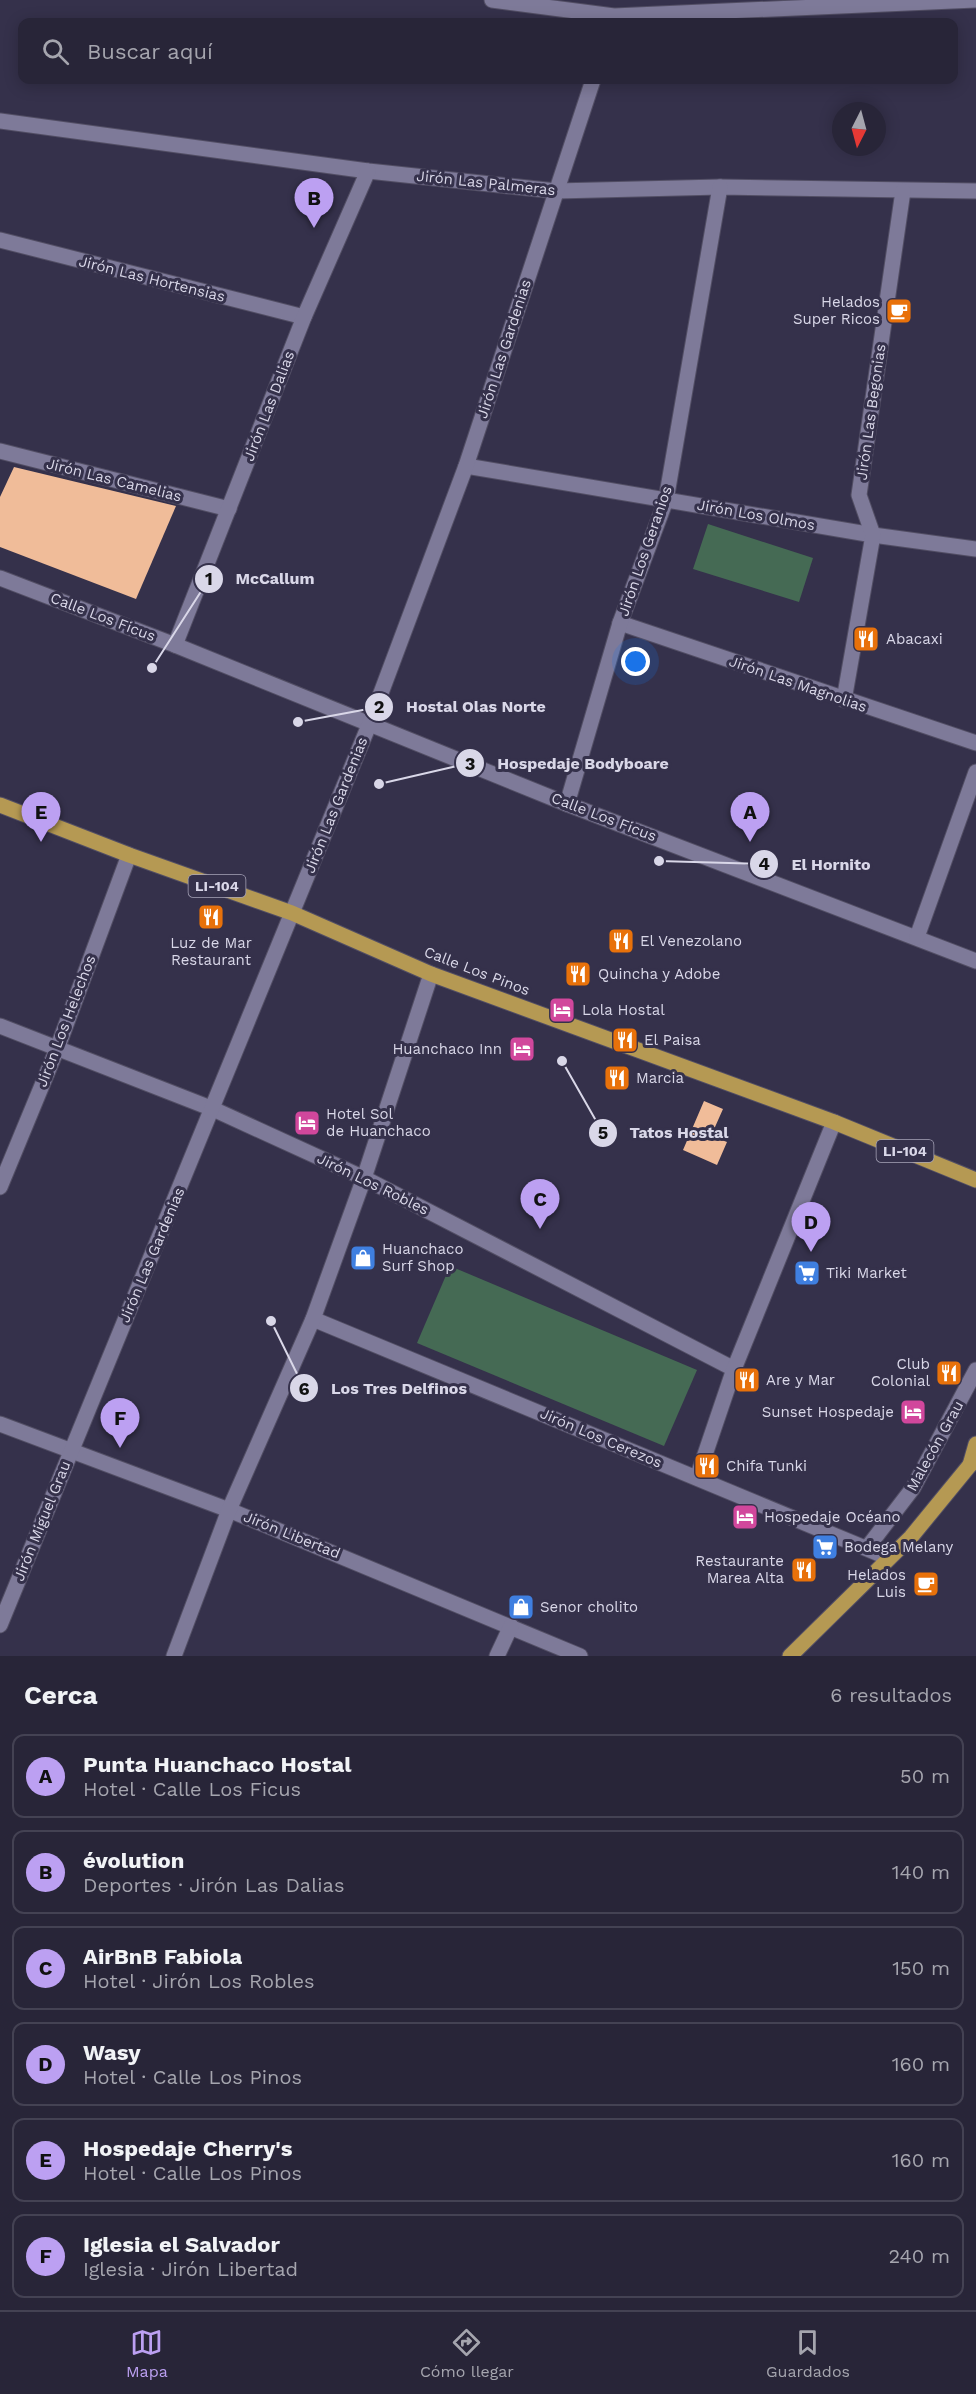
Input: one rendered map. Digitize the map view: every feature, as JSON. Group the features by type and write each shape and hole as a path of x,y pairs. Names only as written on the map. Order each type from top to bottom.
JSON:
{"main road":[{"name":"Calle Los Pinos","path":"0,805 129,855 292,913 431,974 834,1122 976,1180"},
{"path":"790,1656 911,1537 973,1462 976,1444"}],"street":[{"path":"492,0 607,18"},
{"path":"632,18 975,0"},
{"name":"Jirón Las Gardenias","path":"71,1451 369,725 466,466 592,84"},
{"name":"Jirón Las Palmeras","path":"0,121 368,171 556,191 720,188 976,191"},
{"name":"Jirón Las Dalias","path":"175,645 304,317 368,171"},
{"name":"Jirón Los Geranios","path":"567,804 620,623 666,500 720,188"},
{"name":"Jirón Las Begonias","path":"844,700 873,535 859,495 903,191"},
{"name":"Jirón Las Hortensias","path":"0,240 304,317"},
{"name":"Jirón Las Camelias","path":"0,451 229,509"},
{"name":"Jirón Los Olmos","path":"466,466 873,535 976,549"},
{"name":"Calle Los Ficus","path":"0,578 175,645 567,804 976,961"},
{"name":"Jirón Las Magnolias","path":"620,623 976,743"},
{"path":"917,937 976,772"},
{"name":"Jirón Los Helechos","path":"0,1187 57,1049 129,855"},
{"path":"174,1656 229,1510 313,1319 364,1178 431,974"},
{"name":"Jirón Los Robles","path":"0,1026 213,1109 364,1178 734,1369"},
{"path":"697,1479 734,1369 834,1122"},
{"name":"Jirón Los Cerezos","path":"313,1319 889,1558"},
{"name":"Malecón Grau","path":"867,1548 913,1488 976,1370"},
{"name":"Jirón Libertad","path":"0,1424 229,1510 580,1656"},
{"name":"Jirón Miguel Grau","path":"0,1625 71,1451"},
{"path":"496,1656 510,1626"}],"green space":[{"path":"708,524 813,558 799,602 693,569"},
{"path":"450,1266 697,1370 664,1446 417,1343"}],"building":[{"path":"14,467 176,506 136,599 0,547 0,497"},
{"path":"704,1101 723,1109 711,1136 727,1142 717,1165 683,1150"}],"place":[{"name":"évolution","path":"314,228"},
{"name":"Helados Super Ricos","path":"899,311"},
{"name":"Abacaxi","path":"866,639"},
{"name":"McCallum","path":"152,668"},
{"name":"Hostal Olas Norte","path":"298,722"},
{"name":"Hospedaje Bodyboare","path":"379,784"},
{"name":"Hospedaje Cherry's","path":"41,842"},
{"name":"Punta Huanchaco Hostal","path":"750,842"},
{"name":"El Hornito","path":"659,861"},
{"name":"Luz de Mar Restaurant","path":"211,917"},
{"name":"El Venezolano","path":"621,941"},
{"name":"Quincha y Adobe","path":"578,974"},
{"name":"Lola Hostal","path":"562,1010"},
{"name":"El Paisa","path":"625,1040"},
{"name":"Huanchaco Inn","path":"522,1049"},
{"name":"Tatos Hostal","path":"562,1061"},
{"name":"Marcia","path":"617,1078"},
{"name":"Hotel Sol de Huanchaco","path":"307,1123"},
{"name":"AirBnB Fabiola","path":"540,1229"},
{"name":"Wasy","path":"811,1252"},
{"name":"Huanchaco Surf Shop","path":"363,1258"},
{"name":"Tiki Market","path":"807,1273"},
{"name":"Los Tres Delfinos","path":"271,1321"},
{"name":"Club Colonial","path":"949,1373"},
{"name":"Are y Mar","path":"747,1380"},
{"name":"Sunset Hospedaje","path":"913,1412"},
{"name":"Iglesia el Salvador","path":"120,1448"},
{"name":"Chifa Tunki","path":"707,1466"},
{"name":"Hospedaje Océano","path":"745,1517"},
{"name":"Bodega Melany","path":"825,1547"},
{"name":"Restaurante Marea Alta","path":"804,1570"},
{"name":"Helados Luis","path":"926,1584"},
{"name":"Senor cholito","path":"521,1607"}]}
